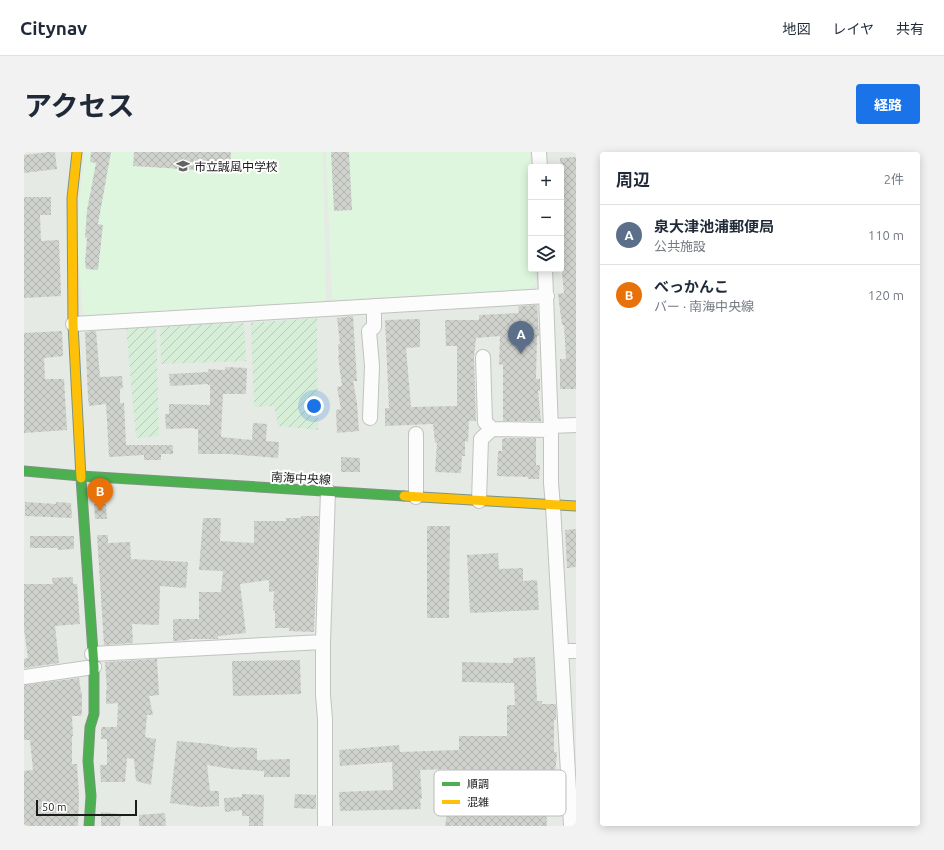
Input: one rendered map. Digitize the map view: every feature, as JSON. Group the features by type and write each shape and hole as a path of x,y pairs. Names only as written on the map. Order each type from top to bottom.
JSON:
{"street":[{"path":"77,152 72,198 73,324 93,661 94,714 90,728 88,761 91,796 89,826"},
{"path":"539,152 540,164"},
{"path":"545,272 551,428 551,483 554,506 561,651 573,806 571,826"},
{"path":"73,324 547,296"},
{"path":"370,418 372,366 369,331 374,327 374,306"},
{"path":"483,357 485,422 492,430"},
{"path":"479,501 481,439 492,430 551,428 576,425"},
{"path":"416,434 416,497"},
{"name":"南海中央線","path":"24,471 81,476 554,506 576,506"},
{"path":"324,826 325,719 323,695 323,642 328,491"},
{"path":"24,677 93,661 323,642"},
{"path":"561,651 576,651"}],"shaded area":[{"path":"85,152 323,152 326,301 89,319 83,314 76,232"},
{"path":"326,152 530,152 530,164 528,164 528,272 535,272 536,282 529,290 332,300"},
{"path":"317,318 318,430 278,426 274,406 254,407 251,323"},
{"path":"244,323 246,361 161,364 160,325"},
{"path":"156,324 159,436 136,438 126,327"}],"building":[{"path":"55,152 57,169 24,173 24,155"},
{"path":"91,152 111,152 98,224 103,225 98,270 86,269 85,262 87,210 96,163 90,162"},
{"path":"134,152 231,152 230,172 133,166"},
{"path":"331,152 349,152 352,210 334,211"},
{"path":"576,157 576,389 560,389 560,359 566,359 564,325 562,325 558,294 564,293 562,272 564,272 564,164 560,164 560,158"},
{"path":"24,197 51,197 51,215 40,215 41,241 59,240 61,296 24,298"},
{"path":"537,305 539,336 537,336 536,379 540,379 540,391 538,391 541,421 503,421 503,365 499,364 500,336 476,338 474,357 476,421 469,421 468,442 465,441 465,456 462,456 461,473 435,472 437,443 435,443 433,424 385,426 385,408 389,408 385,320 420,319 420,347 406,348 411,407 457,406 457,346 446,346 445,320 479,320 479,315 519,313 518,306"},
{"path":"353,316 357,381 353,381 357,403 359,431 337,433 336,410 341,409 337,387 342,386 338,356 338,344 340,344 337,318"},
{"path":"62,331 63,356 44,358 45,379 64,379 67,430 24,433 24,333"},
{"path":"96,331 100,377 122,376 123,388 120,389 120,403 124,403 126,445 173,445 173,454 161,454 161,460 144,460 144,455 109,457 106,404 89,406 88,397 85,332"},
{"path":"225,367 247,368 246,394 223,394 221,437 252,440 253,423 267,424 266,441 279,442 278,458 229,454 198,454 198,429 166,429 165,414 169,414 169,404 210,405 210,385 170,386 169,374 208,372 208,369 225,370"},
{"path":"536,438 536,465 540,465 539,479 528,479 528,477 497,476 498,451 502,451 502,439"},
{"path":"341,457 360,458 360,472 341,472"},
{"path":"25,502 56,504 56,502 71,503 72,518 25,516"},
{"path":"94,504 106,504 107,519 95,519"},
{"path":"301,516 319,516 314,632 289,631 289,628 275,628 275,610 273,611 274,591 269,592 269,580 240,584 246,633 218,636 218,639 189,639 173,641 173,619 199,619 199,592 221,592 223,571 199,570 203,518 221,518 220,541 254,543 254,521 286,521 286,518 301,518"},
{"path":"427,526 450,526 449,618 427,618"},
{"path":"576,529 576,567 567,568 565,530"},
{"path":"97,535 108,535 108,543 130,542 131,559 188,562 186,588 160,586 159,625 132,624 133,643 104,645"},
{"path":"30,536 74,536 74,549 58,550 58,548 30,548"},
{"path":"498,553 499,569 523,568 523,581 537,580 539,610 470,613 467,555"},
{"path":"73,577 73,584 77,584 80,624 55,626 59,663 24,668 24,659 28,658 24,629 24,584 53,584 52,578"},
{"path":"535,657 537,701 542,701 542,704 556,704 556,720 554,720 554,752 557,752 556,770 420,770 422,799 420,799 421,809 340,811 339,792 393,790 392,762 340,766 339,750 399,745 400,752 459,750 459,736 507,736 507,705 515,705 514,683 462,682 462,662 513,663 513,658"},
{"path":"157,659 159,695 149,696 153,715 147,715 145,737 156,739 151,785 136,781 134,759 127,758 125,782 101,782 100,765 107,765 107,739 101,739 101,729 102,727 117,727 118,703 106,704 107,690 105,662"},
{"path":"300,660 301,694 233,696 232,661"},
{"path":"79,678 82,692 82,712 81,716 72,716 72,764 77,764 79,796 78,826 24,826 24,771 33,770 30,740 24,740 24,685"},
{"path":"177,741 236,748 257,748 257,760 290,759 290,777 264,777 264,771 232,769 207,765 210,791 219,791 219,806 200,807 170,803"},
{"path":"242,794 264,795 263,826 249,826 249,816 242,816 242,810 225,812 224,798 242,797"},
{"path":"295,794 316,795 316,809 294,808"},
{"path":"101,812 121,814 120,826 101,826"},
{"path":"165,813 166,826 139,826 139,815"},
{"path":"447,816 547,816 547,826 445,826"}],"traffic: fast":[{"path":"24,471 81,476 404,496"},
{"path":"81,478 94,667 94,714 90,727 88,761 91,796 89,826"}],"traffic: slow":[{"path":"77,152 72,198 73,324 81,478"},
{"path":"404,496 576,506"}],"place":[{"name":"市立誠風中学校","path":"183,166"},
{"name":"泉大津池浦郵便局","path":"521,354"},
{"name":"べっかんこ","path":"100,511"}]}
